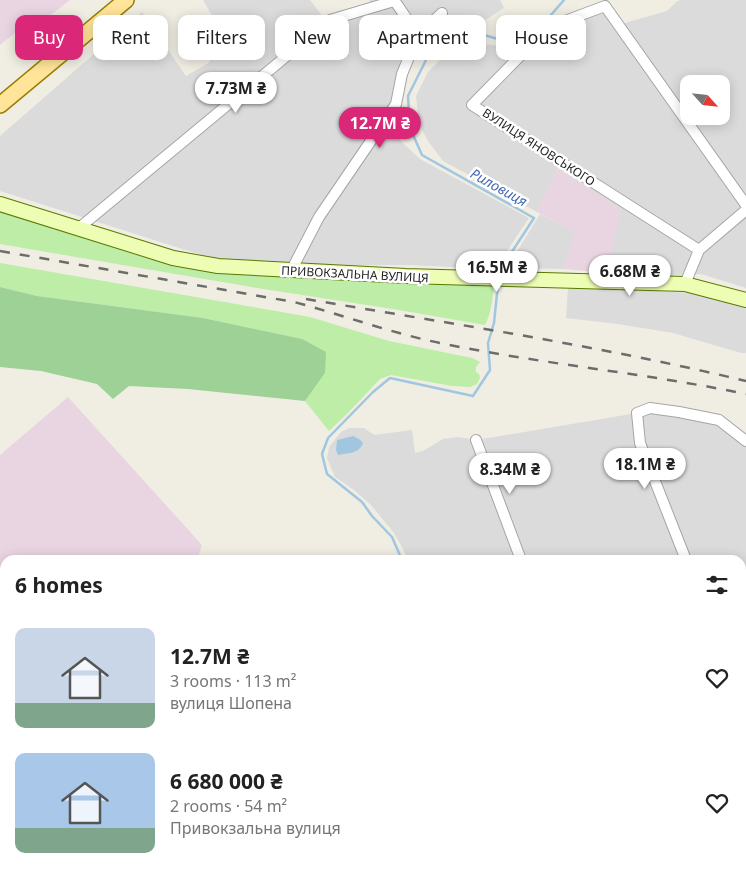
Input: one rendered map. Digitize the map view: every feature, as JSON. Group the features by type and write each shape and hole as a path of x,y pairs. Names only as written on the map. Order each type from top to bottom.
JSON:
{"main road":[{"path":"0,105 126,0"}],"street":[{"path":"79,228 330,20 394,1 404,15"},
{"name":"ВУЛИЦЯ ЯНОВСЬКОГО","path":"700,250 472,105 522,54 565,21 605,6 746,206"},
{"path":"291,271 319,217 396,104 402,74 408,60"},
{"name":"ПРИВОКЗАЛЬНА ВУЛИЦЯ","path":"0,204 173,258 218,266 478,279 685,284 746,300"},
{"path":"685,284 700,250 746,210"},
{"path":"684,555 640,443 637,413 650,408 719,420 746,441"},
{"path":"476,440 519,555"}],"shaded area":[{"path":"0,0 70,0 51,15 15,15 15,33 0,45"},
{"path":"203,0 310,0 322,15 275,15 275,60 349,60 349,17 373,10 369,0 500,0 504,8 486,19 486,15 359,15 359,60 414,60 400,104 385,126 420,159 529,218 495,269 409,265 286,266 217,260 0,191 0,136 93,55 93,60 168,60 168,50 186,76 210,62 209,60 265,60 265,15 212,15"},
{"path":"681,0 746,0 746,288 701,274 606,273 620,209 558,169 537,212 443,161 428,141 419,124 416,96 428,72 440,60 486,60 486,45 496,46 496,60 586,60 586,18 605,13 614,26 667,11 677,1"},
{"path":"558,169 621,209 606,273 564,269 575,231 537,212"},
{"path":"540,214 576,231 564,269 507,268"},
{"path":"568,288 691,293 746,305 746,353 673,333 566,318"},
{"path":"68,397 202,545 199,555 0,555 0,455"},
{"path":"650,408 719,420 746,441 746,555 406,555 394,533 371,505 335,477 327,458 329,447 341,432 349,428 364,428 374,435 412,430 415,453 423,451 443,439 458,437 476,440 637,413"}],"green space":[{"path":"0,203 187,261 493,278 491,308 485,325 0,244"},
{"path":"0,263 310,317 389,341 472,358 480,362 476,367 476,372 480,378 477,384 470,387 452,386 391,375 380,379 329,431 305,401 325,373 302,339 203,318 37,296 0,287"},
{"path":"0,287 37,296 203,318 302,339 326,352 325,373 305,401 188,389 129,386 113,399 97,384 41,371 0,367"}],"water":[{"path":"353,436 363,443 361,447 353,452 338,455 336,450 337,440"}],"waterway":[{"name":"Риловиця","path":"499,274 534,218 422,155 410,128 408,96 438,36 474,32 508,42 524,39 538,30 564,0"},
{"name":"Риловиця","path":"400,555 392,537 372,516 362,502 327,474 322,454 328,438 373,392 390,378 473,396 490,370 488,343 494,323 498,284"}],"railway":[{"path":"0,251 294,302 440,343 746,394"},
{"path":"306,299 582,346 746,381"}]}
